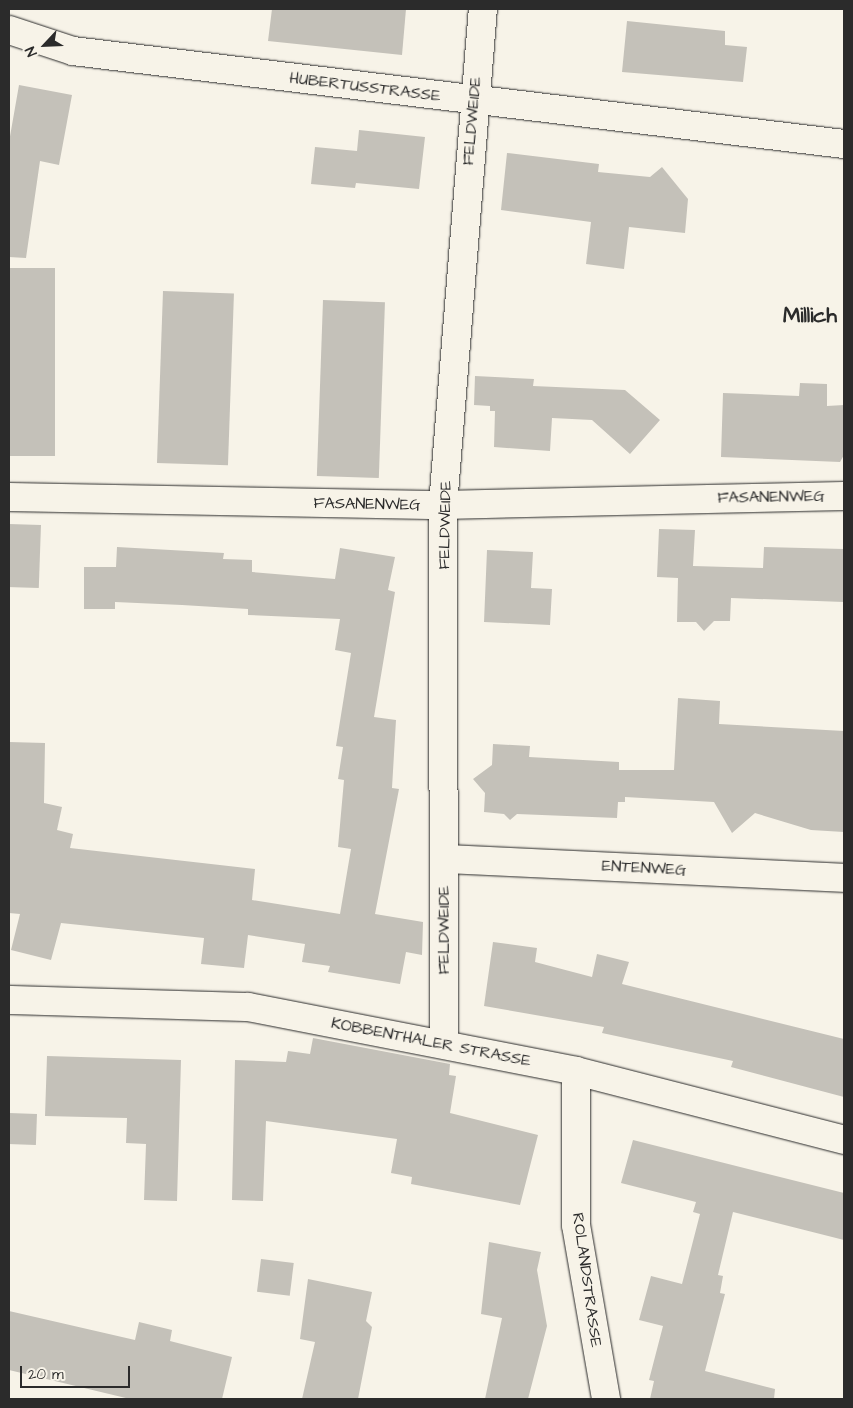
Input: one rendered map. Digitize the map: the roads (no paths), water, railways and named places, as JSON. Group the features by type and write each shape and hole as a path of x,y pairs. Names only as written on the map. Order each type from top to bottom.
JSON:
{"street":[{"name":"FELDWEIDE","path":"444,1043 443,505 473,100 484,9"},
{"name":"HUBERTUSSTRASSE","path":"9,30 73,51 844,144"},
{"name":"FASANENWEG","path":"9,496 443,505 844,496"},
{"name":"ENTENWEG","path":"445,858 844,878"},
{"name":"KOBBENTHALER STRASSE","path":"9,1000 248,1008 444,1043 576,1071 844,1140"},
{"name":"ROLANDSTRASSE","path":"576,1071 576,1225 606,1399"}],"district":[{"name":"Millich","path":"810,316"}]}
